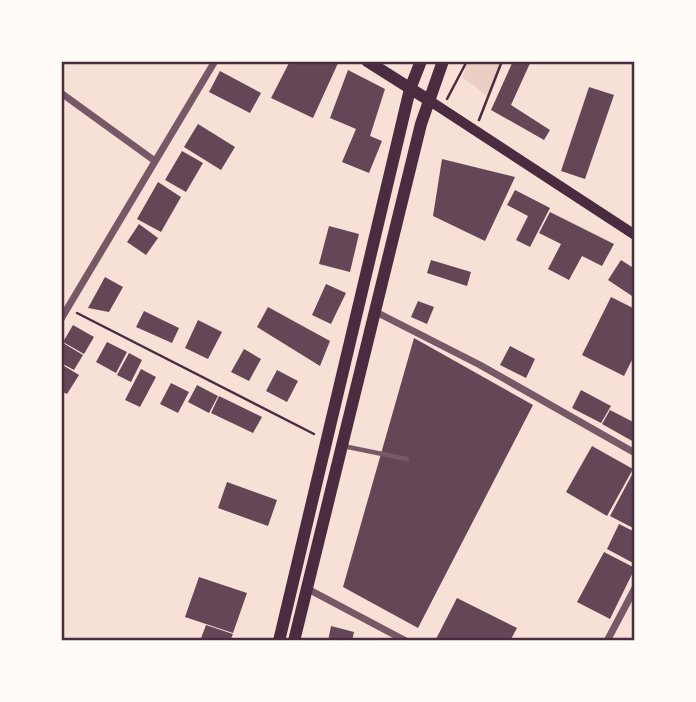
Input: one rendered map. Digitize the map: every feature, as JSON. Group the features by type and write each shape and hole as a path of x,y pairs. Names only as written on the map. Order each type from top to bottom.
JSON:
{"main road":[{"path":"367,61 635,235"},
{"path":"279,641 410,89 421,61"},
{"path":"294,641 427,99 443,61"}],"street":[{"path":"61,318 64,306 215,61"},
{"path":"61,93 155,161"},
{"path":"373,311 480,365 635,453"},
{"path":"607,641 635,588"},
{"path":"306,589 406,641"}],"lane":[{"path":"342,446 407,459"}],"path":[{"path":"442,108 467,61"},
{"path":"475,130 502,61"},
{"path":"64,306 327,440"}],"shaded area":[{"path":"469,61 502,61 489,97 462,77"}],"building":[{"path":"290,61 339,61 313,118 271,98"},
{"path":"513,61 531,61 511,105 550,130 544,140 491,110"},
{"path":"348,70 385,89 370,136 382,141 369,173 342,162 356,129 330,118"},
{"path":"220,71 261,93 250,113 209,92"},
{"path":"589,87 614,95 585,179 561,171"},
{"path":"198,124 235,147 221,170 184,147"},
{"path":"182,151 203,163 186,192 165,180"},
{"path":"442,159 515,177 485,241 433,216"},
{"path":"158,182 181,197 161,232 137,219"},
{"path":"515,190 550,208 530,247 516,240 528,216 507,205"},
{"path":"550,212 614,244 602,266 582,256 569,280 548,269 561,244 539,233"},
{"path":"139,224 158,238 146,255 127,242"},
{"path":"329,226 359,234 350,272 319,264"},
{"path":"431,260 471,272 467,286 427,273"},
{"path":"621,260 635,269 635,298 608,280"},
{"path":"105,277 123,287 109,312 88,308"},
{"path":"326,284 346,293 331,324 312,315"},
{"path":"611,297 635,309 635,354 624,376 582,355"},
{"path":"418,301 434,307 427,324 411,317"},
{"path":"268,307 330,341 320,366 257,327"},
{"path":"144,311 179,328 172,343 136,327"},
{"path":"198,320 222,332 208,359 185,348"},
{"path":"73,325 94,337 84,354 63,342"},
{"path":"414,338 533,405 418,628 343,587"},
{"path":"107,342 127,352 116,373 96,362"},
{"path":"63,343 83,355 74,370 61,363"},
{"path":"510,346 535,359 526,378 500,365"},
{"path":"244,349 261,359 249,381 231,372"},
{"path":"129,353 142,360 131,382 117,375"},
{"path":"61,364 79,375 67,394 61,391"},
{"path":"141,369 156,377 140,407 125,400"},
{"path":"277,370 298,381 287,402 266,391"},
{"path":"171,383 189,392 178,413 160,404"},
{"path":"197,385 218,396 209,413 188,402"},
{"path":"581,390 611,406 601,423 572,408"},
{"path":"219,396 262,417 253,433 211,413"},
{"path":"610,410 635,423 634,442 602,424"},
{"path":"592,446 633,469 607,516 566,492"},
{"path":"635,469 635,529 610,516"},
{"path":"227,482 277,500 268,526 218,508"},
{"path":"619,524 635,532 635,564 607,549"},
{"path":"604,552 635,568 610,619 577,602"},
{"path":"199,577 247,593 233,633 185,617"},
{"path":"457,598 517,628 510,641 435,641"},
{"path":"206,625 233,634 230,641 200,641"},
{"path":"331,626 354,632 352,641 328,641"}]}
